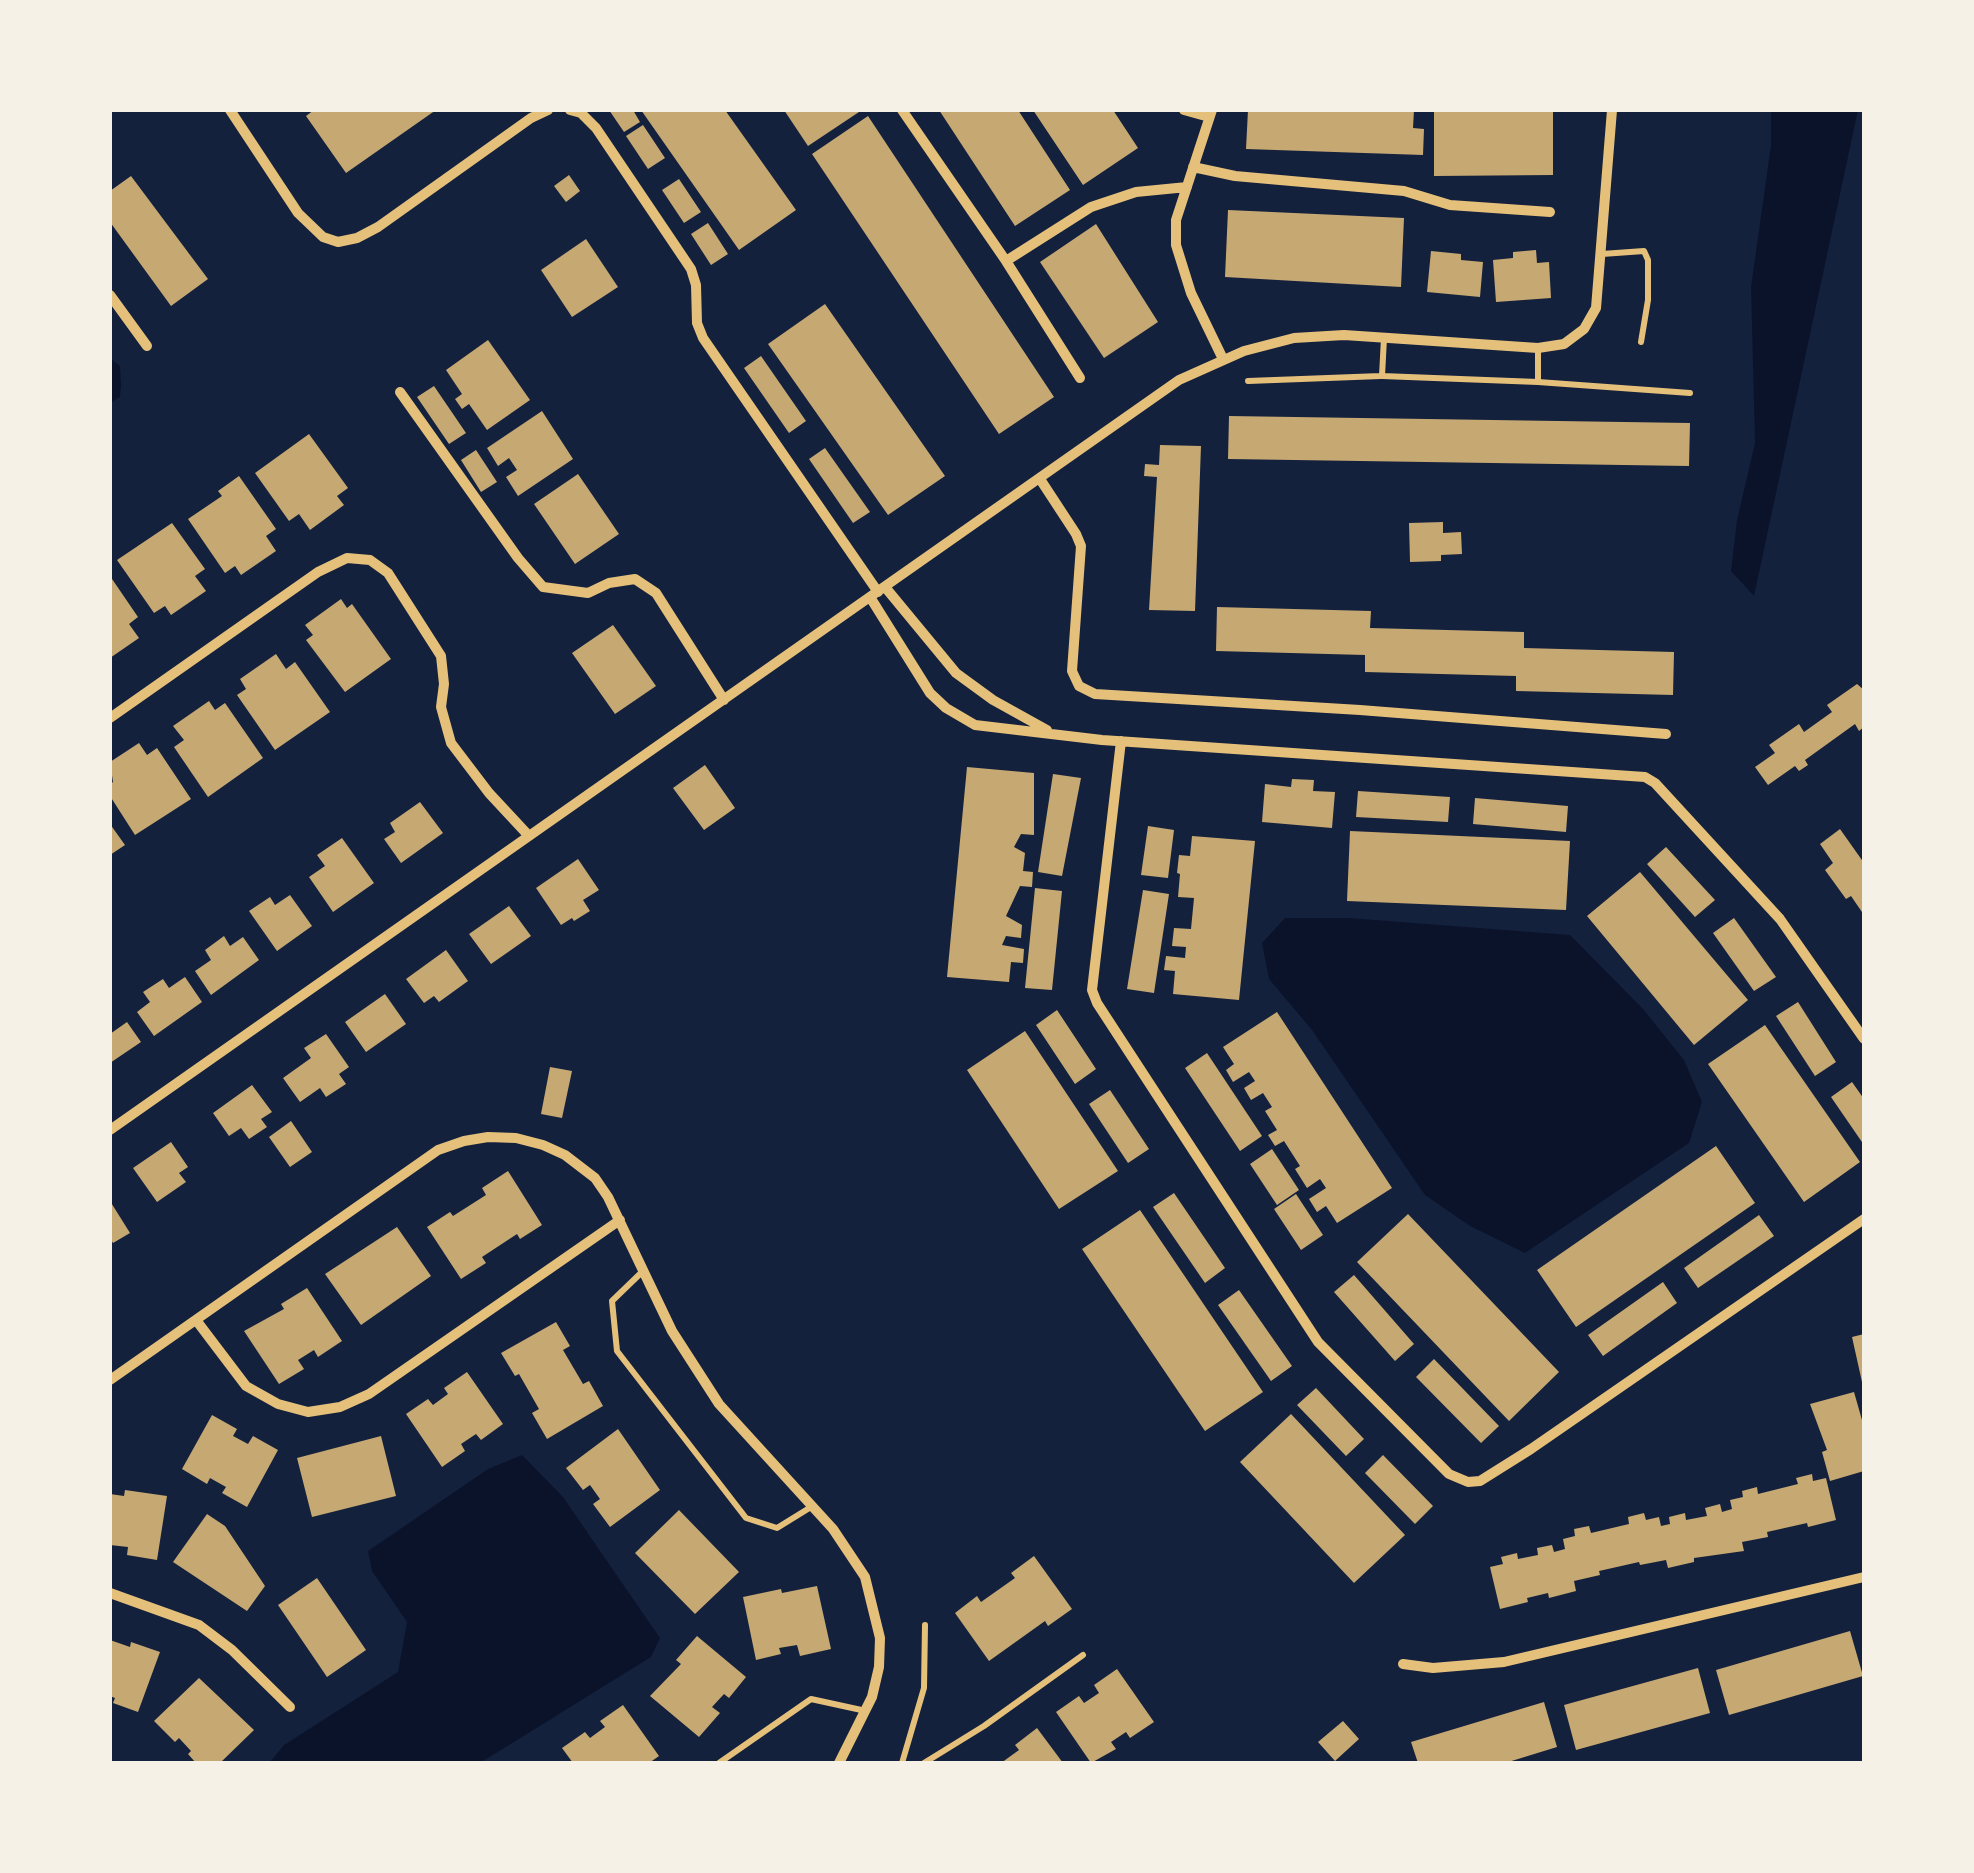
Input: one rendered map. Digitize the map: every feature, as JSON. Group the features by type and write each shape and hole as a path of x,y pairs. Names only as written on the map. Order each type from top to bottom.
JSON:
{"street":[{"path":"230,110 298,214 323,237 338,242 378,226 548,110"},
{"path":"570,110 580,113 596,128 691,269 696,285 696,323 702,338 878,592 956,673 994,700 1058,734"},
{"path":"902,110 1006,261 1080,378"},
{"path":"1184,110 1211,114 1176,220 1176,245 1191,293 1222,359"},
{"path":"110,1130 1157,394 1222,359 1294,338 1344,336 1538,348 1564,344 1584,329 1596,308 1612,110"},
{"path":"1193,167 1236,176 1404,191 1450,205 1550,212"},
{"path":"1006,261 1092,207 1136,192 1187,187"},
{"path":"110,295 147,346"},
{"path":"400,392 518,558 543,586 588,593 609,582 635,579 656,593 724,700"},
{"path":"1040,478 1081,546 1072,670 1079,686 1096,694 1666,734"},
{"path":"110,718 318,572 347,558 370,560 388,573 441,656 441,707 450,742 488,793 529,836"},
{"path":"878,592 915,674 946,708 980,726 1121,741 1645,777 1780,919 1864,1039"},
{"path":"1121,741 1092,990 1318,1342 1449,1474 1468,1482 1480,1481 1531,1450 1864,1219"},
{"path":"110,1380 438,1150 464,1140 516,1138 565,1155 595,1178 620,1220 672,1332 719,1404 852,1554 865,1577 880,1638 879,1666 866,1711 839,1763"},
{"path":"196,1320 246,1386 278,1404 308,1412 340,1407 369,1394 620,1220"},
{"path":"1404,1664 1433,1668 1482,1666 1864,1577"},
{"path":"110,1594 199,1625 232,1650 290,1707"}],"lane":[{"path":"1602,254 1644,251 1648,260 1648,300 1641,342"},
{"path":"1382,376 1384,338"},
{"path":"1538,348 1538,382"},
{"path":"1248,382 1382,376 1690,393"},
{"path":"643,1271 612,1301 618,1351 746,1518 777,1528 811,1506"},
{"path":"902,1763 924,1688 925,1625"},
{"path":"924,1763 984,1726 1083,1655"},
{"path":"719,1763 811,1699 866,1711"}],"water":[{"path":"1771,110 1858,110 1754,596 1731,571 1737,520 1755,443 1751,287 1771,145"},
{"path":"110,358 120,366 121,385 120,397 110,403"},
{"path":"1285,918 1349,918 1570,935 1643,1009 1684,1060 1702,1102 1689,1143 1525,1253 1470,1226 1425,1195 1312,1030 1269,979 1262,943"},
{"path":"522,1455 563,1497 660,1638 651,1657 480,1763 269,1763 284,1745 398,1672 407,1622 372,1571 368,1551 488,1469"}],"building":[{"path":"314,110 436,110 346,173 306,116"},
{"path":"609,110 633,110 640,122 624,132"},
{"path":"641,110 725,110 796,210 739,250"},
{"path":"784,110 862,110 808,146"},
{"path":"939,110 1018,110 1070,190 1015,226"},
{"path":"1033,110 1113,110 1138,148 1083,185"},
{"path":"1248,110 1414,110 1413,128 1424,129 1423,155 1246,149"},
{"path":"1434,110 1553,110 1553,175 1434,176"},
{"path":"868,116 1054,397 999,434 812,154"},
{"path":"643,125 665,158 648,169 626,136"},
{"path":"569,175 580,191 566,202 554,186"},
{"path":"131,176 208,279 171,306 110,222 110,191"},
{"path":"679,179 701,212 684,223 662,190"},
{"path":"1228,210 1404,218 1401,287 1225,277"},
{"path":"708,223 728,254 711,265 691,234"},
{"path":"1096,224 1158,322 1104,358 1040,262"},
{"path":"586,239 618,287 572,317 541,270"},
{"path":"1536,250 1537,263 1549,262 1551,298 1496,302 1493,260 1513,258 1513,252"},
{"path":"1431,251 1461,254 1461,260 1483,262 1480,297 1427,292"},
{"path":"825,304 945,476 888,515 768,344"},
{"path":"488,340 530,400 487,430 469,404 462,409 455,399 462,394 446,370"},
{"path":"761,356 806,421 789,433 744,368"},
{"path":"434,386 466,433 449,444 417,397"},
{"path":"542,411 573,459 518,496 506,477 517,470 509,458 498,466 487,448"},
{"path":"1229,416 1690,423 1689,466 1228,459"},
{"path":"309,434 348,488 337,496 344,505 310,530 299,514 289,521 255,473"},
{"path":"1160,445 1201,446 1195,611 1149,610 1157,477 1144,476 1145,464 1159,465"},
{"path":"825,448 870,512 853,523 809,459"},
{"path":"476,450 497,482 481,492 461,460"},
{"path":"578,474 619,534 575,564 534,504"},
{"path":"239,476 276,529 266,536 276,551 241,575 235,566 225,573 188,519 222,496 218,491"},
{"path":"1443,522 1443,533 1461,532 1462,554 1441,555 1441,561 1410,562 1409,523"},
{"path":"172,523 205,569 195,576 206,591 171,615 165,606 154,613 117,560"},
{"path":"110,576 138,617 129,624 139,638 110,658"},
{"path":"341,599 347,608 352,604 391,659 345,692 306,640 313,635 305,625"},
{"path":"1217,607 1371,611 1370,628 1524,632 1524,648 1674,652 1673,695 1516,691 1516,676 1365,672 1365,655 1216,651"},
{"path":"613,625 656,686 615,714 572,653"},
{"path":"276,654 286,669 295,662 330,712 275,750 237,695 246,689 240,679"},
{"path":"1857,684 1864,690 1864,727 1859,731 1855,724 1805,760 1808,765 1799,771 1795,766 1768,785 1755,767 1775,753 1769,745 1799,724 1804,732 1832,712 1827,705"},
{"path":"209,701 215,710 225,703 263,758 208,797 174,747 184,740 173,726"},
{"path":"139,743 147,755 157,748 191,799 135,835 110,796 110,762"},
{"path":"705,765 735,808 704,830 673,788"},
{"path":"967,767 1034,773 1034,835 1021,834 1014,847 1025,853 1023,871 1033,872 1032,887 1020,886 1006,916 1022,925 1021,938 1006,936 1002,945 1024,949 1023,963 1011,962 1009,982 947,977"},
{"path":"1053,774 1081,778 1062,876 1038,872"},
{"path":"1292,779 1314,780 1313,791 1335,792 1332,828 1262,822 1265,784 1291,787"},
{"path":"1358,791 1450,797 1448,822 1356,817"},
{"path":"1475,798 1568,806 1566,832 1473,824"},
{"path":"420,802 443,833 401,863 384,839 395,832 390,823"},
{"path":"110,824 125,845 110,855"},
{"path":"1148,826 1174,830 1168,878 1141,875"},
{"path":"1840,829 1864,863 1864,915 1851,896 1846,899 1825,870 1833,863 1820,844"},
{"path":"1350,831 1570,841 1566,910 1347,901"},
{"path":"1192,836 1255,841 1239,1000 1173,994 1175,971 1164,970 1166,956 1185,958 1186,947 1172,946 1174,928 1191,929 1194,898 1178,897 1177,873 1179,855 1190,856"},
{"path":"342,838 374,883 333,912 309,877 325,866 317,855"},
{"path":"1666,847 1715,900 1695,917 1647,864"},
{"path":"578,859 599,890 583,900 590,911 561,925 536,888"},
{"path":"1640,872 1748,1000 1694,1045 1587,916"},
{"path":"1035,888 1062,891 1052,990 1025,988"},
{"path":"1143,890 1169,894 1154,993 1127,989"},
{"path":"290,895 312,926 277,951 249,911 270,897 275,905"},
{"path":"509,906 531,936 491,964 469,934"},
{"path":"1734,918 1776,977 1754,991 1713,933"},
{"path":"224,936 230,946 243,937 259,960 211,995 195,971 211,960 205,950"},
{"path":"446,950 468,981 439,1002 434,996 424,1003 406,979"},
{"path":"185,977 202,1002 154,1036 137,1012 150,1002 143,992 163,979 169,988"},
{"path":"385,994 406,1024 366,1052 345,1022"},
{"path":"1798,1002 1836,1062 1815,1076 1776,1016"},
{"path":"1057,1010 1096,1069 1075,1084 1036,1025"},
{"path":"1277,1012 1392,1188 1337,1223 1326,1206 1317,1212 1309,1199 1326,1188 1320,1179 1307,1188 1295,1169 1300,1166 1284,1141 1275,1146 1268,1135 1277,1130 1265,1111 1272,1107 1263,1093 1251,1100 1244,1088 1255,1081 1249,1072 1233,1082 1226,1070 1234,1064 1223,1047"},
{"path":"127,1022 141,1042 110,1063 110,1034"},
{"path":"1765,1025 1860,1162 1804,1202 1708,1064"},
{"path":"1025,1031 1118,1171 1059,1209 967,1070"},
{"path":"326,1034 349,1067 339,1074 346,1084 326,1097 320,1088 300,1102 283,1078 311,1058 304,1048"},
{"path":"1207,1053 1262,1136 1240,1151 1185,1068"},
{"path":"550,1067 572,1071 562,1118 541,1114"},
{"path":"1852,1082 1864,1099 1864,1145 1831,1097"},
{"path":"252,1085 272,1112 261,1119 267,1127 249,1139 241,1128 229,1136 213,1113"},
{"path":"1110,1090 1149,1149 1128,1163 1089,1104"},
{"path":"291,1121 312,1152 290,1167 269,1137"},
{"path":"171,1142 188,1167 179,1173 186,1182 157,1202 133,1168"},
{"path":"1716,1146 1755,1203 1576,1327 1537,1270"},
{"path":"1272,1149 1299,1190 1277,1205 1250,1164"},
{"path":"508,1171 542,1225 520,1239 517,1234 482,1257 486,1263 461,1279 427,1227 486,1195 482,1188"},
{"path":"1174,1193 1225,1268 1205,1283 1153,1207"},
{"path":"1296,1194 1323,1235 1301,1250 1274,1209"},
{"path":"110,1201 130,1233 113,1243 110,1238"},
{"path":"1140,1210 1263,1392 1205,1431 1082,1249"},
{"path":"1408,1214 1559,1372 1509,1421 1357,1262"},
{"path":"1759,1215 1774,1236 1698,1288 1684,1268"},
{"path":"397,1227 431,1276 361,1325 325,1274"},
{"path":"1354,1275 1414,1344 1395,1361 1334,1292"},
{"path":"1663,1282 1677,1303 1603,1356 1588,1335"},
{"path":"307,1288 342,1341 318,1357 314,1350 298,1360 304,1369 279,1384 244,1331 284,1309 281,1304"},
{"path":"1239,1290 1292,1366 1271,1381 1218,1305"},
{"path":"556,1322 570,1346 563,1350 583,1384 589,1381 603,1406 547,1439 532,1413 539,1409 519,1374 515,1376 501,1353"},
{"path":"1864,1334 1864,1382 1862,1382 1852,1337"},
{"path":"1434,1359 1499,1426 1481,1443 1416,1377"},
{"path":"467,1372 503,1424 481,1440 476,1434 461,1444 465,1451 442,1467 406,1414 428,1399 433,1405 448,1394 444,1388"},
{"path":"1316,1388 1364,1439 1346,1456 1297,1405"},
{"path":"1854,1392 1864,1427 1864,1471 1830,1481 1822,1452 1827,1450 1810,1404"},
{"path":"1291,1414 1405,1535 1354,1583 1240,1462"},
{"path":"212,1415 237,1429 233,1436 248,1444 253,1436 278,1450 247,1507 222,1493 226,1487 210,1478 207,1484 182,1469"},
{"path":"618,1429 660,1490 610,1527 593,1504 600,1499 590,1485 583,1490 566,1468"},
{"path":"381,1436 396,1496 312,1517 297,1458"},
{"path":"1383,1455 1433,1506 1415,1524 1365,1473"},
{"path":"1812,1474 1813,1481 1826,1478 1836,1520 1767,1532 1768,1537 1742,1542 1744,1551 1694,1558 1694,1562 1668,1568 1666,1560 1599,1571 1600,1575 1574,1581 1576,1591 1549,1598 1548,1593 1500,1609 1490,1567 1503,1564 1501,1557 1517,1553 1518,1559 1538,1555 1537,1548 1552,1545 1554,1552 1565,1549 1563,1539 1575,1536 1574,1529 1589,1526 1591,1533 1629,1524 1628,1517 1644,1513 1646,1520 1659,1517 1661,1526 1670,1524 1669,1517 1685,1513 1686,1520 1707,1516 1705,1508 1720,1504 1722,1512 1732,1509 1730,1500 1743,1497 1742,1491 1757,1487 1758,1494 1798,1484 1796,1478"},
{"path":"125,1490 167,1496 157,1560 127,1555 128,1547 110,1545 110,1494 124,1496"},
{"path":"679,1510 739,1572 695,1614 635,1553"},
{"path":"207,1514 225,1526 265,1586 247,1611 173,1562"},
{"path":"1034,1556 1072,1609 1048,1626 1045,1621 989,1661 955,1613 977,1596 981,1602 1015,1578 1011,1573"},
{"path":"317,1578 366,1650 327,1677 278,1605"},
{"path":"817,1586 831,1649 800,1656 797,1645 779,1648 781,1654 756,1660 743,1597"},
{"path":"1850,1631 1863,1676 1729,1715 1716,1670"},
{"path":"697,1636 746,1677 729,1698 724,1694 712,1707 720,1713 699,1737 650,1696 681,1664 676,1660"},
{"path":"110,1640 160,1652 138,1712 113,1703 115,1698 110,1696"},
{"path":"1698,1668 1710,1713 1576,1750 1564,1705"},
{"path":"1117,1669 1154,1722 1130,1738 1126,1732 1111,1742 1116,1749 1091,1763 1056,1712 1079,1696 1084,1703 1099,1693 1094,1685"},
{"path":"199,1678 254,1730 220,1763 196,1763 179,1738 175,1742 154,1721"},
{"path":"1544,1702 1557,1747 1505,1763 1418,1763 1411,1742"},
{"path":"623,1705 659,1756 649,1763 573,1763 562,1748 585,1732 590,1738 605,1727 600,1721"},
{"path":"1343,1721 1359,1739 1335,1761 1318,1742"},
{"path":"1037,1728 1063,1763 1001,1763 1019,1750 1015,1745"}]}
